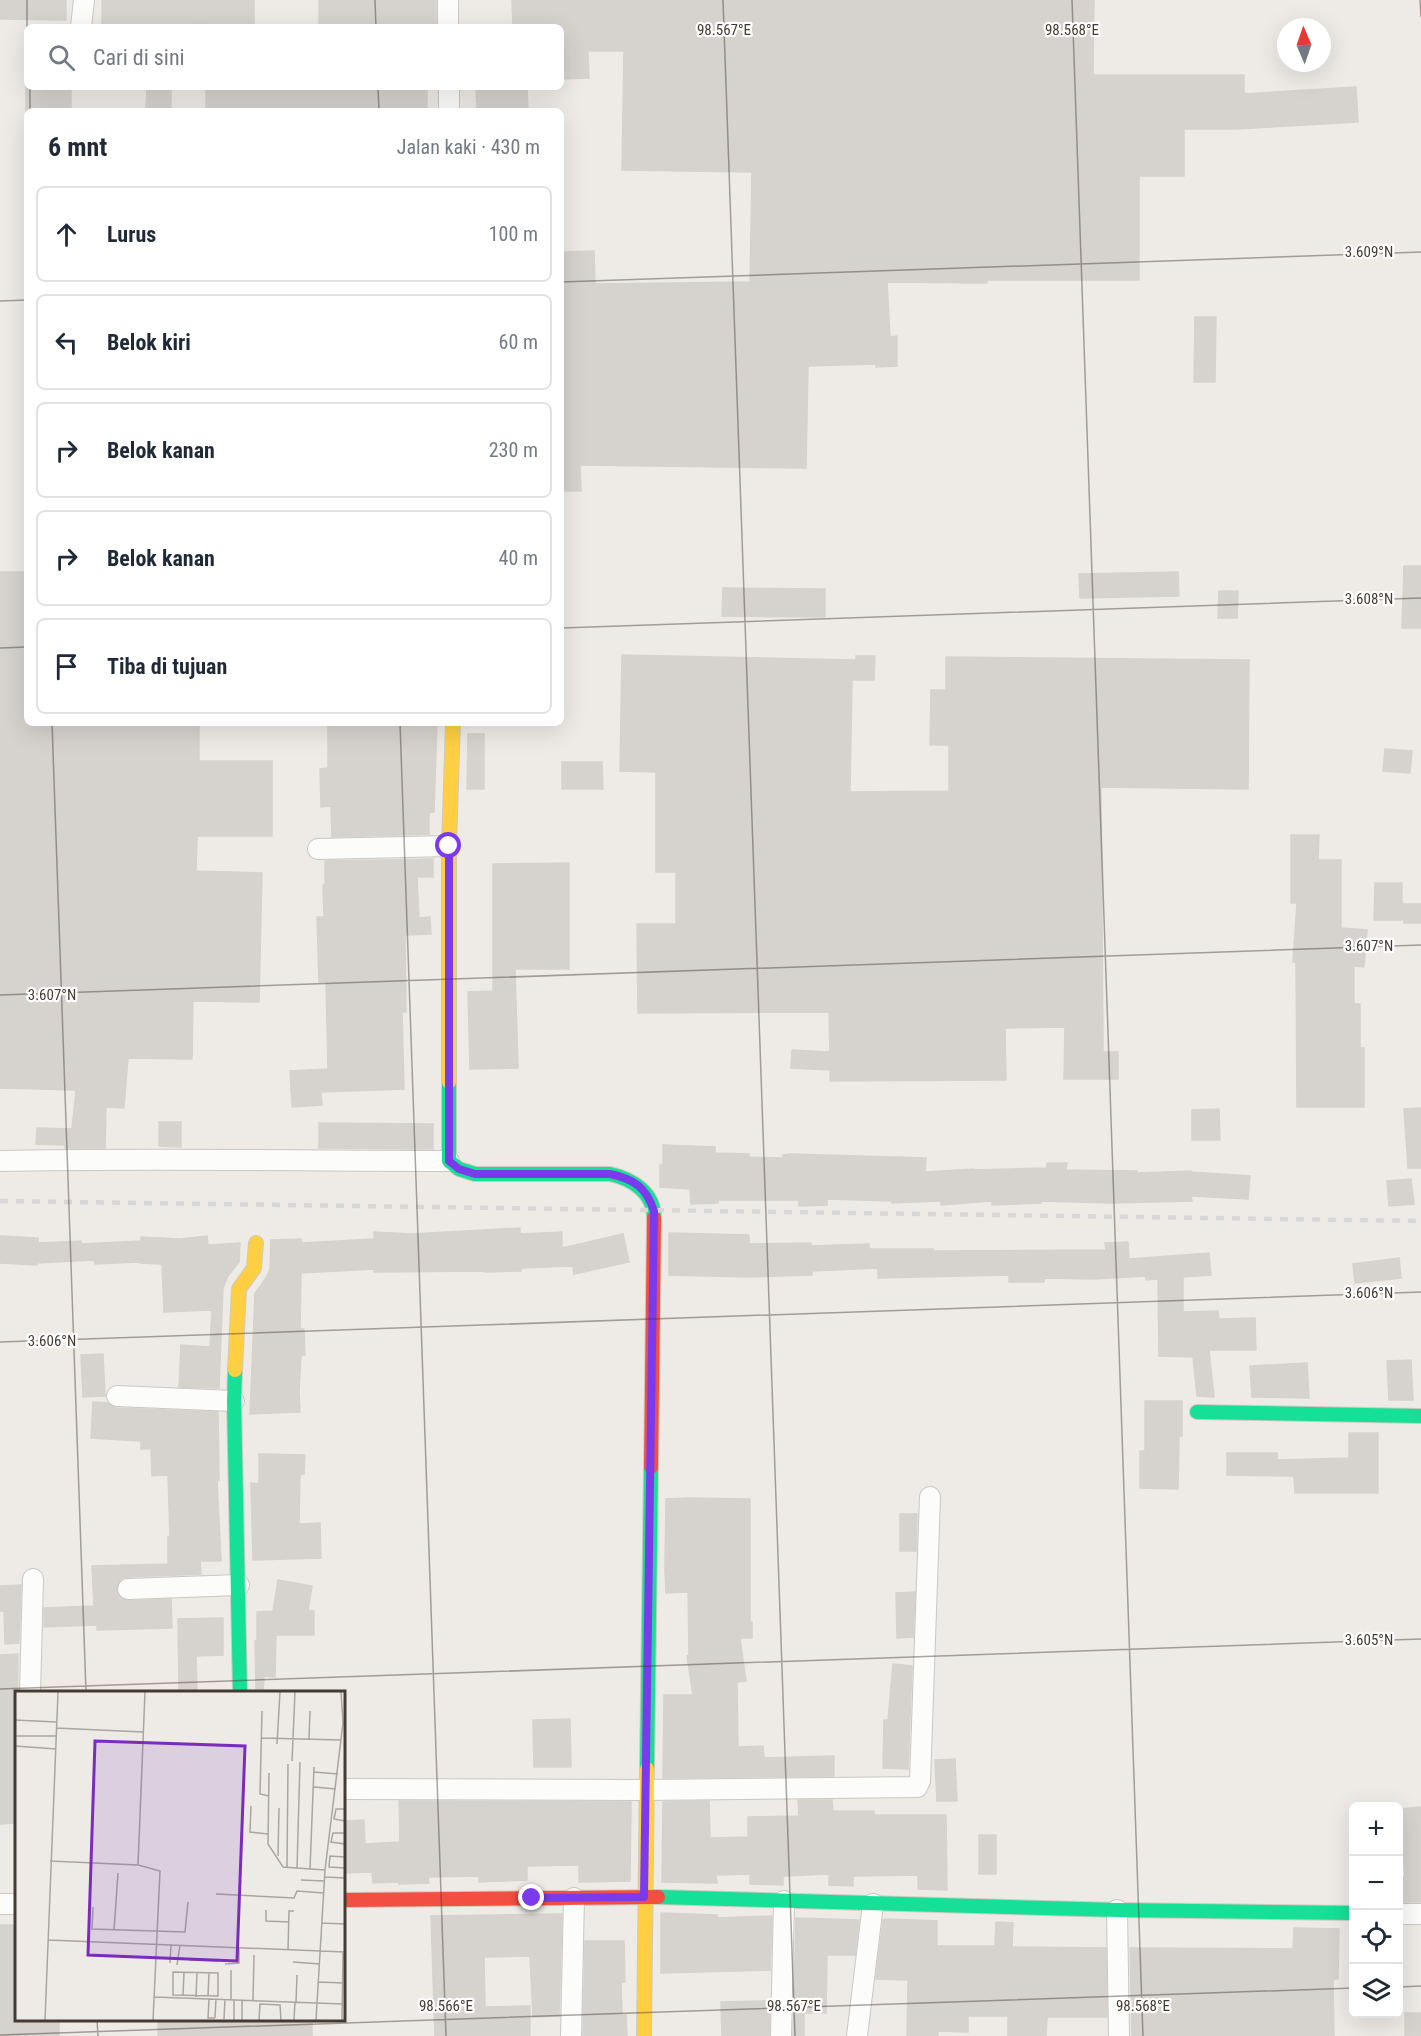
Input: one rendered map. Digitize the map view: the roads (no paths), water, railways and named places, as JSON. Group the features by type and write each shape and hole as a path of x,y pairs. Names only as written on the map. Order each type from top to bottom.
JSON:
{"street":[{"path":"81,24 84,0"},
{"path":"448,0 448,24"},
{"path":"449,90 449,108"},
{"path":"449,1161 449,846 453,726"},
{"path":"318,849 449,846"},
{"path":"0,1161 136,1159 449,1161 459,1169 475,1174 610,1174 626,1177 649,1196 654,1211 645,1790 644,2036"},
{"path":"240,1691 234,1401 239,1289 254,1268 256,1243"},
{"path":"117,1396 234,1401"},
{"path":"1197,1412 1421,1416"},
{"path":"345,1789 645,1790 916,1787 920,1781 930,1497"},
{"path":"30,1691 33,1579"},
{"path":"128,1589 239,1585"},
{"path":"345,1900 644,1897 1117,1910 1349,1913"},
{"path":"570,2036 574,1898"},
{"path":"782,2036 784,1901"},
{"path":"857,2036 873,1904"},
{"path":"1117,1910 1119,2036"},
{"path":"1403,1914 1421,1914"}],"railway":[{"path":"0,1201 1421,1221"}]}
